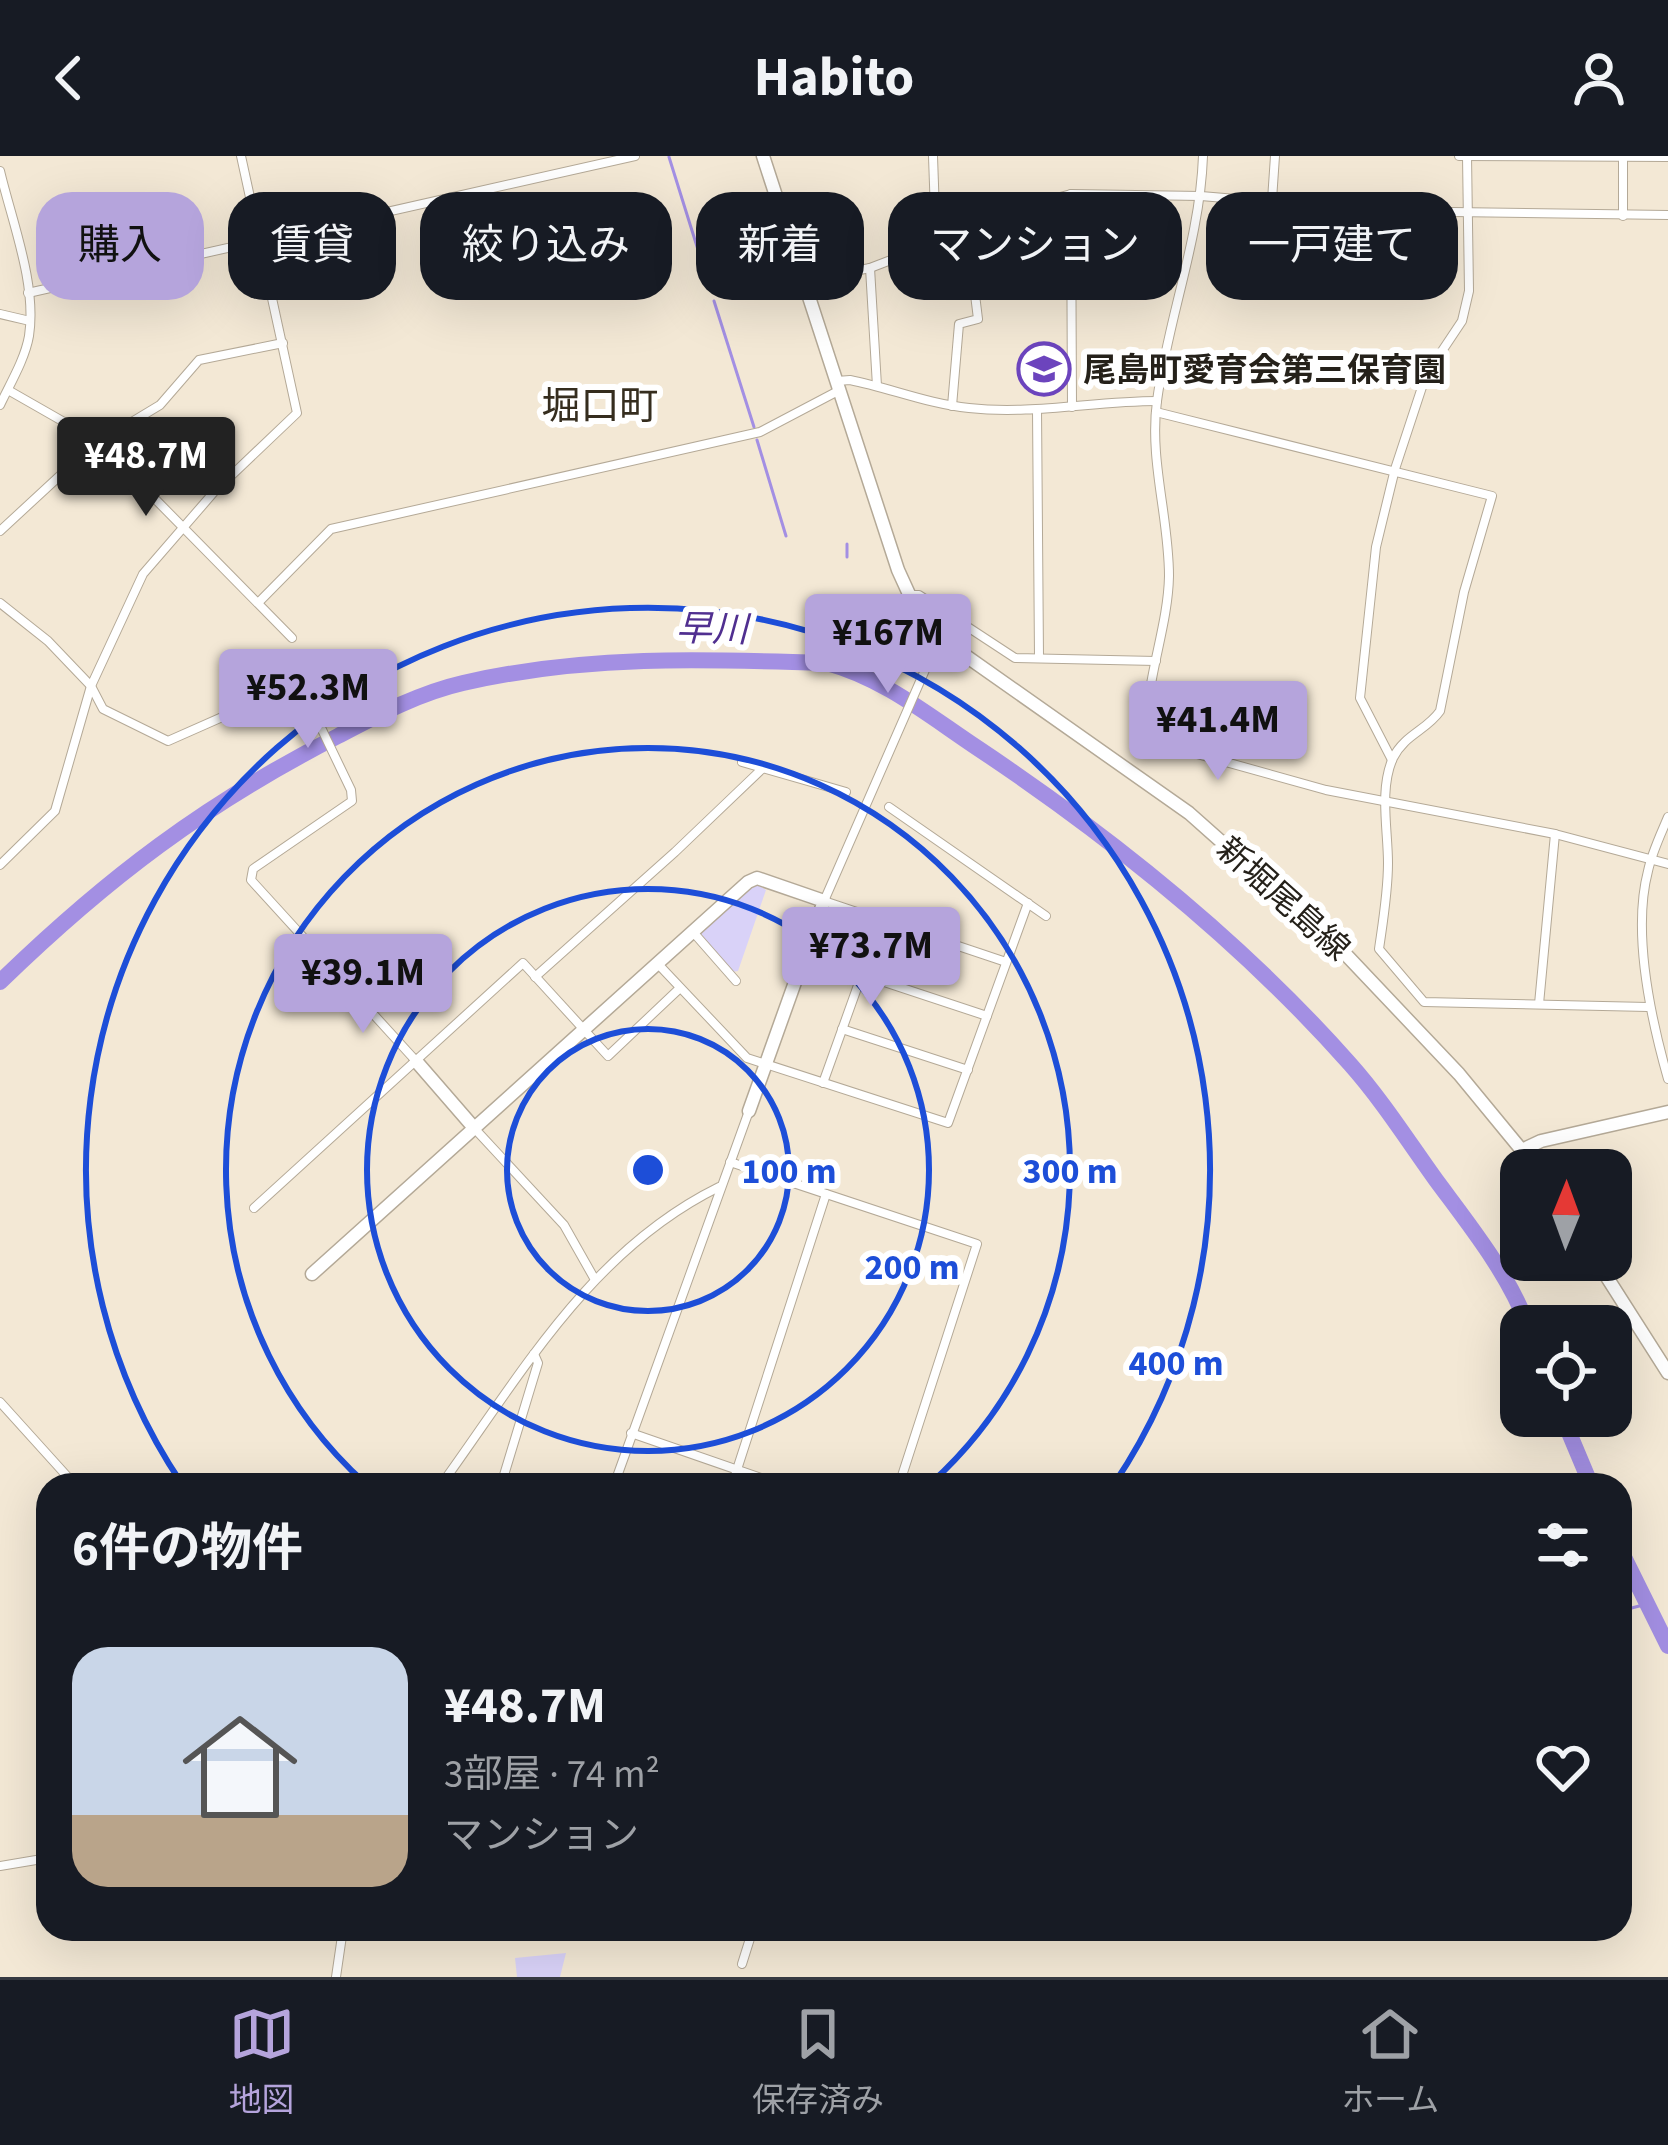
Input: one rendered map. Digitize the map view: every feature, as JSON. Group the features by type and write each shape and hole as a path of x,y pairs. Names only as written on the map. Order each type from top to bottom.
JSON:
{"main road":[{"name":"新堀尾島線","path":"763,156 775,192"},
{"name":"新堀尾島線","path":"809,300 919,616 939,637 1143,778 1278,890 1366,974 1524,1149"},
{"path":"312,1274 754,878 824,901 749,1111"},
{"path":"416,1061 475,1129"},
{"path":"1524,1149 1668,1112"},
{"path":"1609,1281 1668,1373"}],"street":[{"path":"242,156 250,192"},
{"path":"396,210 634,156"},
{"path":"933,156 934,192"},
{"path":"1203,156 1202,196 1157,401 1155,452 1169,576 1146,736 1151,742 1326,790 1555,834 1668,864"},
{"path":"1273,192 1275,156"},
{"path":"1392,760 1360,698 1376,547 1426,375 1462,321 1469,291 1464,156 1668,157"},
{"path":"1623,157 1623,216"},
{"path":"0,171 30,321 27,344 0,405"},
{"path":"1182,196 1206,196"},
{"path":"1458,214 1668,215"},
{"path":"28,293 228,248"},
{"path":"864,269 888,261"},
{"path":"870,268 877,386"},
{"path":"0,865 56,811 91,686 143,574 214,492 297,413 274,300"},
{"path":"952,406 958,323 978,319 976,300"},
{"path":"1072,300 1072,406"},
{"path":"0,314 30,321"},
{"path":"0,531 98,442 160,405 199,360 283,344"},
{"path":"258,603 331,529 760,432 850,380 952,406 1037,410 1157,401"},
{"path":"8,390 98,442 292,638"},
{"path":"1037,410 1039,656"},
{"path":"1156,412 1492,496 1464,592 1440,711 1411,734 1392,760 1379,950 1424,1002 1648,1007"},
{"path":"908,595 919,595 1015,658 1156,661"},
{"path":"0,603 48,641 91,686 104,709 174,742 220,716 290,686 301,686 352,801 253,869 250,880 416,1061"},
{"path":"939,637 824,901 1006,962"},
{"path":"742,762 846,792"},
{"path":"536,977 763,767"},
{"path":"889,807 1046,916"},
{"path":"1668,817 1652,857 1643,909 1648,1007 1668,1079"},
{"path":"1539,1004 1555,834"},
{"path":"658,964 737,1052 948,1124 1028,903"},
{"path":"823,1082 881,921"},
{"path":"693,932 736,981"},
{"path":"254,1208 523,963 608,1056 680,988"},
{"path":"860,974 987,1016"},
{"path":"842,1029 968,1070"},
{"path":"618,1473 749,1111"},
{"path":"475,1129 564,1226 594,1278"},
{"path":"730,1162 977,1244 903,1473"},
{"path":"450,1473 594,1278 638,1238 719,1187"},
{"path":"736,1473 826,1193"},
{"path":"505,1473 538,1364 535,1354"},
{"path":"0,1402 64,1473"},
{"path":"631,1432 746,1473"},
{"path":"0,1866 36,1860"},
{"path":"337,1977 342,1941"},
{"path":"742,1964 749,1941"}],"shaded area":[{"path":"756,884 766,890 738,971 732,972 700,933"},
{"path":"566,1953 560,1977 517,1977 515,1958"}],"waterway":[{"path":"669,157 696,243"},
{"path":"714,301 754,427"},
{"path":"757,440 786,536"},
{"path":"847,544 847,557"},
{"path":"827,663 832,627"},
{"name":"早川","path":"0,982 79,909 201,816 290,762 415,699 508,674 599,663 827,663 905,699 1026,781 1220,934 1308,1019 1384,1106 1487,1250 1518,1305"},
{"name":"早川","path":"1571,1437 1586,1473"},
{"name":"早川","path":"1632,1573 1668,1646"},
{"path":"1632,1608 1647,1604"}],"place":[{"name":"尾島町愛育会第三保育園","path":"1044,369"}],"district":[{"name":"堀口町","path":"600,405"}]}
